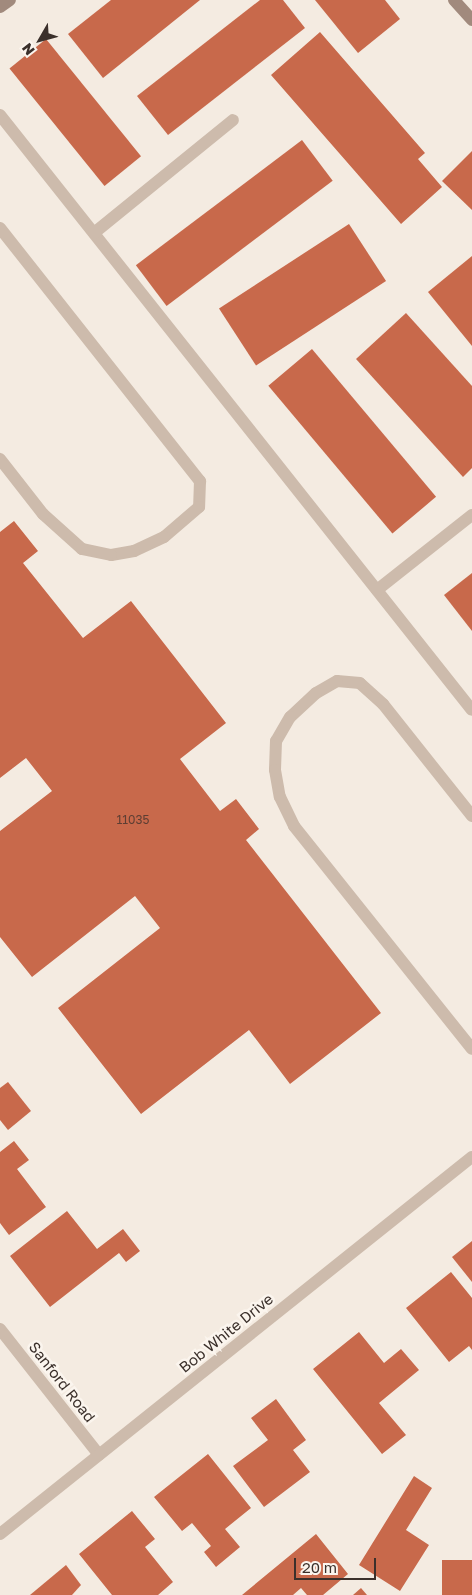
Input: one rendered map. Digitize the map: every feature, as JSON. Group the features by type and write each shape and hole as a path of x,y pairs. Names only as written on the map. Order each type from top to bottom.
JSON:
{"main road":[{"path":"0,7 10,0"},
{"path":"454,0 472,20"}],"street":[{"path":"0,115 472,710"},
{"path":"94,234 233,120"},
{"path":"0,228 200,480 199,507 164,537 134,551 111,555 82,549 43,514 0,459"},
{"path":"377,590 472,515"},
{"path":"472,816 407,735 360,683 337,681 290,717 276,741 274,770 280,797 294,826 472,1048"},
{"name":"Bob White Drive","path":"0,1534 472,1158"},
{"name":"Sanford Road","path":"0,1329 99,1455"}],"building":[{"path":"111,0 200,0 103,78 68,34"},
{"path":"260,0 283,0 305,28 168,135 137,96"},
{"path":"315,0 385,0 400,19 358,53"},
{"path":"320,32 425,153 418,159 442,187 401,224 271,75"},
{"path":"46,39 141,156 105,186 9,69"},
{"path":"302,140 333,181 167,306 136,265"},
{"path":"472,151 472,210 442,181"},
{"path":"349,224 386,281 256,365 219,308"},
{"path":"472,256 472,346 428,292"},
{"path":"406,313 472,386 472,468 463,477 356,359"},
{"path":"312,349 436,497 392,533 268,386"},
{"path":"14,521 38,551 23,563 83,638 131,601 226,723 180,759 220,811 236,799 259,829 246,840 381,1013 290,1084 249,1030 141,1114 58,1008 160,928 135,896 32,977 0,937 0,831 52,791 26,758 0,778 0,532"},
{"path":"472,573 472,631 444,595"},
{"path":"8,1082 31,1111 8,1130 0,1120 0,1088"},
{"path":"14,1141 29,1160 17,1169 46,1207 9,1235 0,1223 0,1152"},
{"path":"67,1211 97,1249 123,1229 140,1251 126,1262 119,1253 50,1307 10,1256"},
{"path":"472,1241 472,1282 452,1257"},
{"path":"451,1272 472,1298 472,1350 469,1346 449,1362 406,1308"},
{"path":"359,1332 384,1363 401,1349 419,1370 379,1403 406,1435 382,1454 313,1369"},
{"path":"276,1399 306,1440 293,1450 310,1472 264,1507 233,1466 268,1440 251,1418"},
{"path":"208,1454 251,1508 225,1529 240,1547 216,1567 204,1552 211,1546 192,1523 182,1531 154,1497"},
{"path":"414,1476 432,1488 406,1530 429,1545 400,1591 359,1565"},
{"path":"132,1511 155,1539 145,1547 173,1582 158,1595 112,1595 79,1554"},
{"path":"316,1534 348,1574 323,1595 307,1595 301,1588 293,1595 242,1595"},
{"path":"442,1560 472,1560 472,1595 442,1595"},
{"path":"66,1565 81,1585 72,1595 30,1595"},
{"path":"361,1588 367,1595 353,1595"}]}
